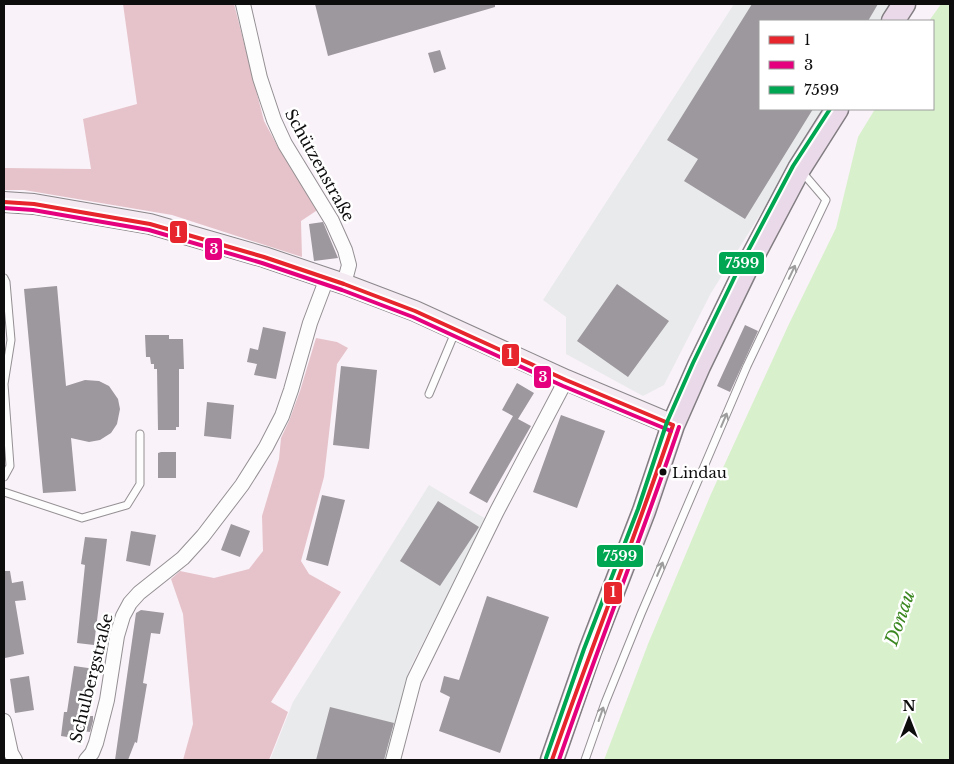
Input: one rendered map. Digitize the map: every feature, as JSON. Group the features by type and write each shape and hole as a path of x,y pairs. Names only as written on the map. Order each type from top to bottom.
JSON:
{"main road":[{"path":"894,20 904,4"},
{"path":"552,760 590,651 644,511 673,425 711,340 799,169 836,110"}],"street":[{"name":"Schützenstraße","path":"243,4 260,78 274,120 285,144 332,221 345,250 349,265 336,281"},
{"path":"4,202 34,204 150,224 264,257 336,281 456,329 566,380 673,425"},
{"name":"Schulbergstraße","path":"86,760 92,753 96,743 107,700 116,636 123,616 139,593 183,558 203,536 242,485 266,447 282,416 310,323 336,281"},
{"path":"393,760 414,680 496,511 566,380"},
{"path":"4,720 11,753 15,760"}],"lane":[{"path":"586,760 605,703 641,614 747,366 826,200 799,169"},
{"path":"4,278 6,282 11,340 4,384 10,466 4,477"},
{"path":"429,394 456,329"},
{"path":"4,492 82,518 127,505 140,484 140,434"}],"shaded area":[{"path":"123,4 234,4 264,121 278,147 319,209 301,221 302,257 172,215 24,190 4,190 4,168 91,169 83,119 137,104"},
{"path":"734,4 891,4 881,20 759,20 759,110 825,110 711,293 664,385 643,396 566,354 566,317 543,300"},
{"path":"316,338 337,342 348,348 337,364 324,477 301,561 309,574 341,592 271,702 288,712 269,760 183,760 193,724 183,614 171,579 180,571 214,578 249,569 263,551 262,516 279,459 281,438 300,391"},
{"path":"429,485 486,519 410,668 387,760 270,760 293,702"}],"water":[{"name":"Donau","path":"941,4 950,4 950,760 604,760 648,644 711,494 788,326 836,228 858,137 874,110 934,110 934,20 930,20"}],"building":[{"path":"315,4 495,4 495,7 328,56"},
{"path":"752,4 878,4 869,20 759,20 759,110 812,110 745,219 684,181 698,159 667,140"},
{"path":"440,50 446,69 434,73 428,53"},
{"path":"323,222 338,258 314,261 309,224"},
{"path":"617,284 669,321 628,377 577,341"},
{"path":"57,286 66,386 85,380 99,381 109,386 118,399 120,409 117,424 111,433 100,440 89,442 71,438 76,491 43,493 24,289"},
{"path":"745,325 758,331 730,392 717,386"},
{"path":"263,327 286,332 276,379 254,375 257,364 247,362 250,348 258,350"},
{"path":"145,335 169,335 169,339 183,339 184,369 179,369 179,427 176,427 176,430 158,430 157,369 154,369 154,364 151,364 150,357 146,357"},
{"path":"341,366 377,370 369,449 333,445"},
{"path":"517,383 534,393 518,419 531,426 487,503 469,493 513,416 502,410"},
{"path":"207,402 234,405 231,439 204,436"},
{"path":"561,415 605,431 577,508 533,492"},
{"path":"176,452 176,478 158,478 158,453"},
{"path":"322,495 345,500 328,566 306,560"},
{"path":"438,501 479,527 440,586 400,561"},
{"path":"231,524 250,531 240,557 221,550"},
{"path":"131,531 156,535 150,566 126,561"},
{"path":"85,537 107,539 94,645 77,643 85,565 81,564"},
{"path":"4,571 10,571 12,583 23,581 26,600 15,601 24,654 5,658"},
{"path":"487,596 549,617 500,753 439,731 450,697 440,692 444,676 459,680"},
{"path":"141,610 164,613 160,634 151,633 143,683 147,684 137,743 135,742 128,760 115,760 136,613"},
{"path":"74,666 95,669 88,716 93,716 93,721 90,732 82,731 80,739 61,736 64,712 67,712"},
{"path":"29,676 34,710 15,713 10,679"},
{"path":"330,707 394,723 384,760 316,760"}],"transit line":[{"name":"7599","path":"546,758 584,649 638,509 667,422 739,268 793,166 829,110"},
{"name":"1","path":"4,202 34,204 150,224 264,257 344,284 415,311 566,380 673,425"},
{"name":"3","path":"4,208 33,210 149,230 262,263 342,290 413,317 563,386 671,431"},
{"name":"1","path":"552,760 673,425"},
{"name":"3","path":"559,760 679,427"}],"place":[{"name":"Lindau","path":"663,472"}]}
